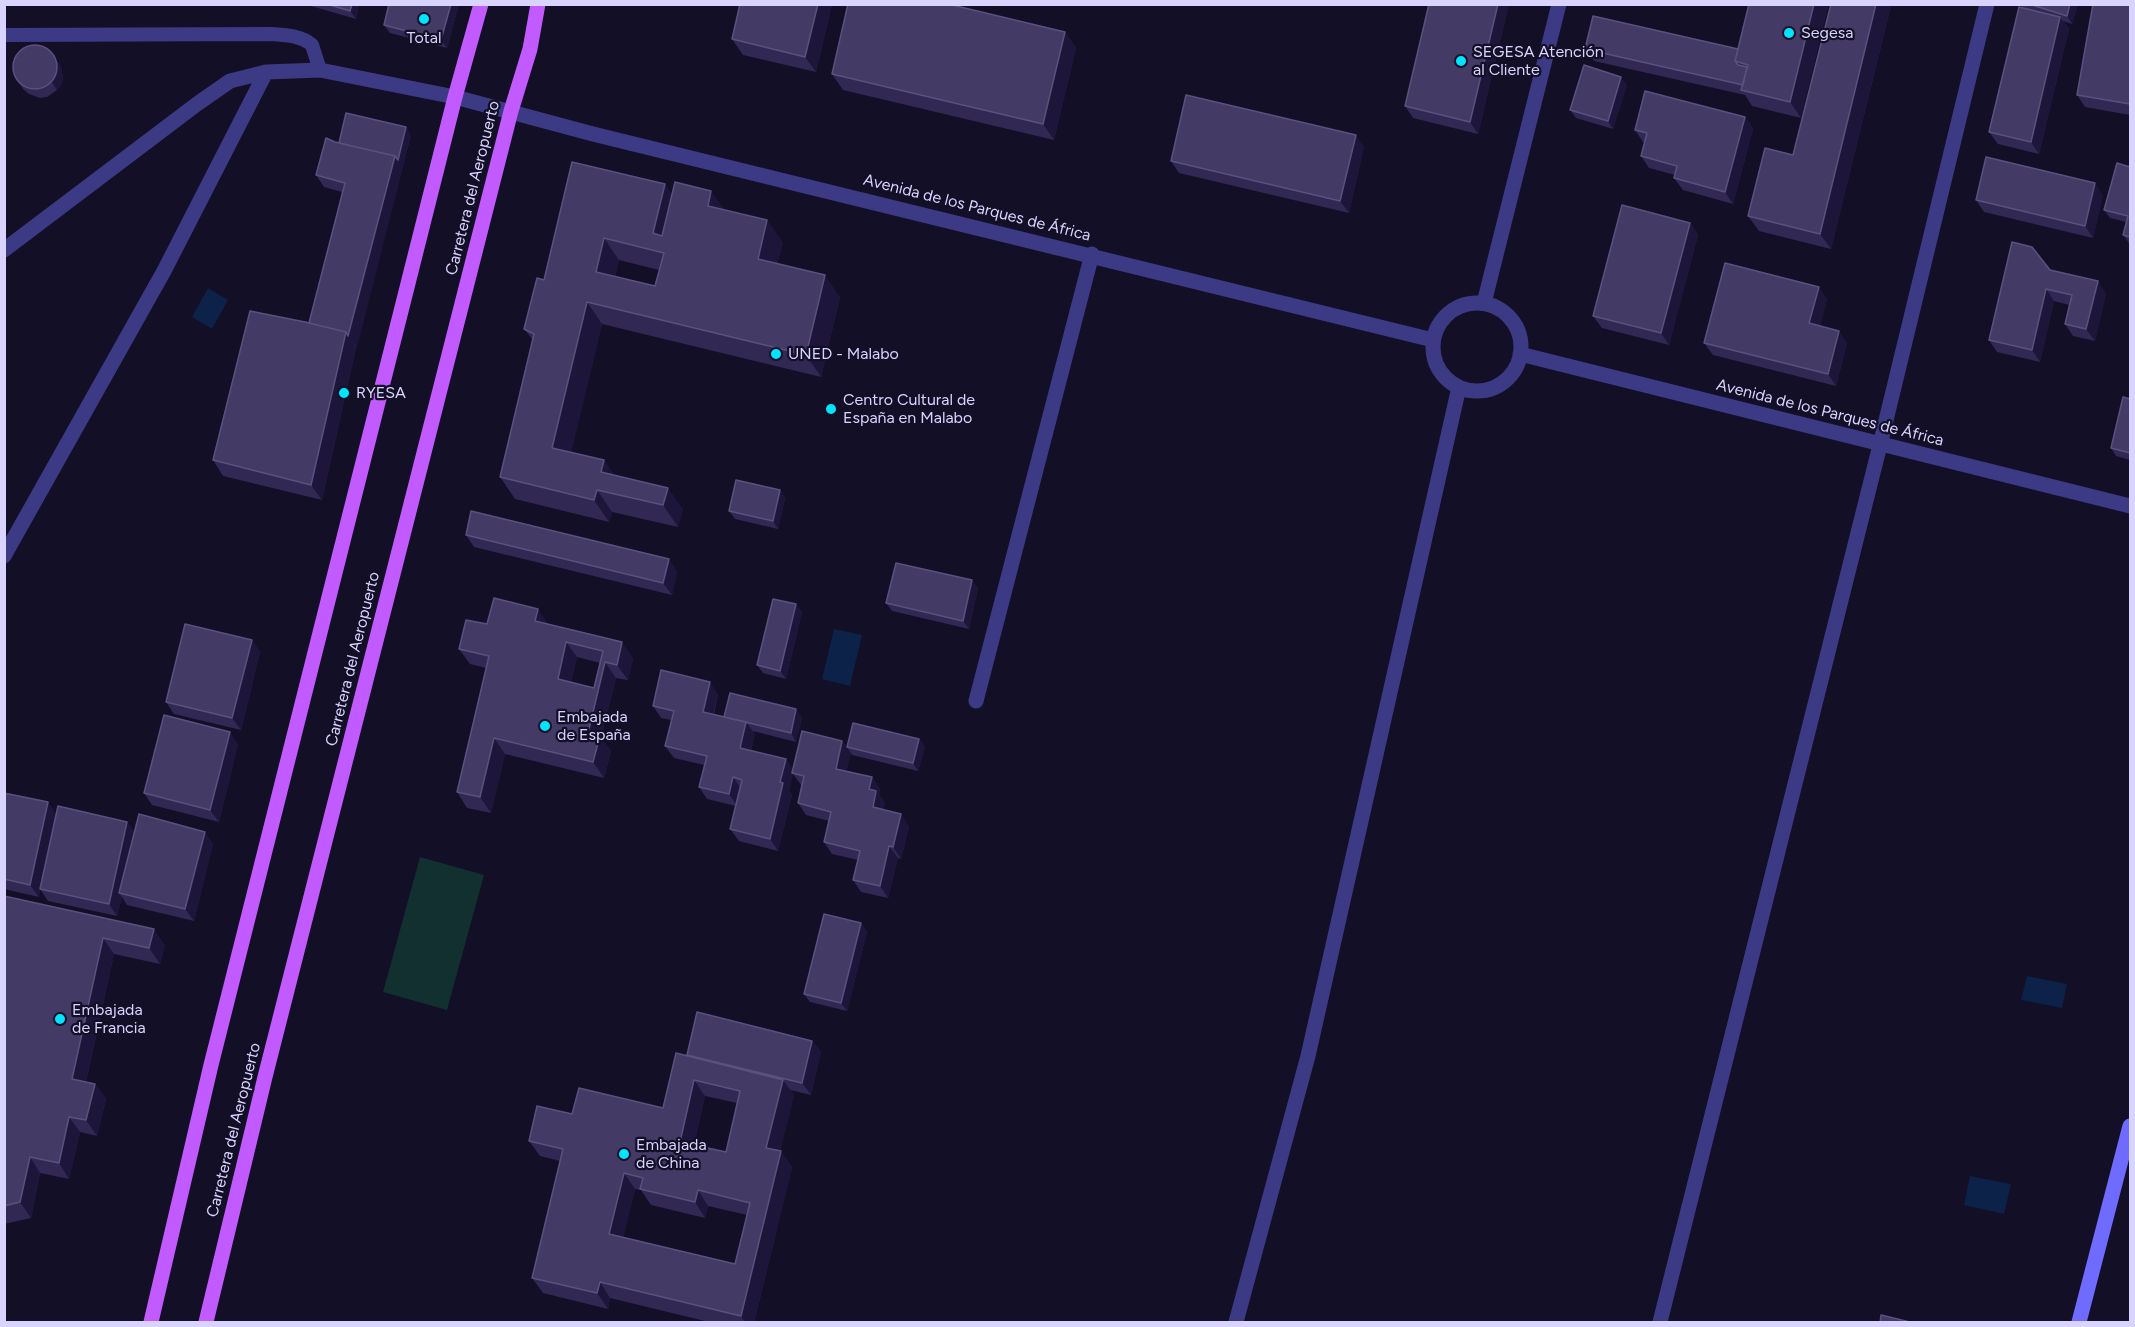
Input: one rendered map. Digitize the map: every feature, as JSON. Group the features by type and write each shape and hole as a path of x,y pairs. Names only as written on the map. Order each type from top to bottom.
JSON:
{"main road":[{"path":"151,1323 216,1042 455,97 481,4"},
{"name":"Carretera del Aeropuerto","path":"206,1323 265,1077 511,111 530,50 538,4"}],"street":[{"path":"1484,303 1559,4"},
{"path":"1660,1323 1880,445 1987,4"},
{"name":"Avenida de los Parques de África","path":"4,250 230,81 266,72 320,70 455,97 593,134 1092,254 1434,340"},
{"path":"4,556 164,271 266,72"},
{"path":"976,701 1092,254"},
{"path":"1484,303 1510,317 1519,334 1520,354 1513,372 1498,386 1478,391 1459,387 1450,382 1438,368 1433,350 1436,330 1447,314 1464,304 1484,303"},
{"name":"Avenida de los Parques de África","path":"1520,354 2130,506"},
{"path":"1236,1323 1308,1056 1459,387"},
{"path":"2079,1323 2130,1126"}],"lane":[{"path":"4,35 270,34 301,38 312,45 320,70"}],"green space":[{"path":"420,857 484,875 447,1010 383,992"}],"water":[{"path":"208,288 228,300 212,329 192,317"},
{"path":"834,629 862,635 850,686 822,679"},
{"path":"2027,976 2067,984 2062,1008 2021,1000"},
{"path":"1970,1176 2011,1184 2004,1214 1964,1205"}],"building":[{"path":"327,4 352,4 350,11"},
{"name":"Total","path":"389,4 451,4 441,40 384,25"},
{"path":"740,4 818,4 805,57 732,39"},
{"path":"848,4 948,4 1065,32 1043,124 832,74"},
{"name":"SEGESA Atención al Cliente","path":"1429,4 1498,4 1470,122 1405,106"},
{"name":"Segesa","path":"1749,4 1814,4 1790,102 1741,90 1748,65 1735,61"},
{"path":"1831,4 1876,4 1820,234 1748,216 1765,148 1793,155"},
{"path":"2029,4 2070,4 2067,16"},
{"path":"2093,4 2130,4 2130,104 2077,95"},
{"path":"2019,7 2060,17 2031,142 1989,132"},
{"path":"1593,16 1738,49 1735,61 1738,65 1747,67 1743,85 1585,49"},
{"path":"35,45 50,52 57,67 50,82 35,89 20,82 13,67 20,52"},
{"path":"1584,65 1621,77 1608,121 1570,110"},
{"path":"1645,91 1745,117 1725,192 1674,178 1677,166 1641,156 1647,133 1635,130"},
{"path":"1186,95 1356,135 1340,201 1171,161"},
{"path":"346,113 406,127 398,160 395,156 339,143"},
{"path":"326,138 395,156 348,336 346,332 309,323 345,183 316,175"},
{"path":"1986,157 2095,183 2085,226 1976,200"},
{"name":"UNED - Malabo","path":"572,162 665,184 653,233 662,236 675,182 711,191 708,206 767,220 758,259 825,275 806,355 587,302 552,448 604,460 601,472 668,488 663,505 597,490 594,500 500,477 534,334 524,329 537,278 544,280","holes":["604,238 664,253 655,286 596,272"]},
{"path":"2117,163 2130,167 2130,237 2123,235 2128,216 2104,210"},
{"path":"1622,205 1690,223 1661,333 1593,316"},
{"path":"2012,242 2032,247 2050,270 2098,281 2086,329 2065,324 2072,295 2046,289 2032,350 1989,340"},
{"path":"1725,263 1819,287 1809,323 1839,331 1828,374 1704,343"},
{"path":"250,311 346,332 311,485 213,460"},
{"path":"2123,397 2130,399 2130,453 2111,448"},
{"path":"736,480 780,490 773,521 729,511"},
{"path":"471,511 669,559 663,583 466,535"},
{"path":"896,563 972,580 963,621 886,603"},
{"name":"Embajada de España","path":"494,598 538,609 535,621 622,642 617,665 605,662 588,733 600,736 593,762 494,738 480,797 457,792 489,656 459,649 466,620 487,624","holes":["566,642 603,651 594,688 558,679"]},
{"path":"773,599 796,604 780,671 757,665"},
{"path":"185,624 252,640 232,718 166,702"},
{"path":"661,670 710,682 703,712 746,722 740,748 786,759 770,839 730,829 742,780 733,777 729,794 699,787 707,756 665,746 674,711 653,706"},
{"path":"730,693 796,709 791,733 724,717"},
{"path":"164,715 230,732 210,810 144,793"},
{"path":"853,723 919,739 913,763 847,747"},
{"path":"802,731 842,741 836,769 872,777 869,789 876,791 873,807 901,814 893,847 889,846 880,886 853,880 860,851 824,842 831,812 798,803 804,776 792,773"},
{"path":"4,793 48,802 30,885 4,879"},
{"path":"58,806 127,822 109,904 40,889"},
{"path":"139,814 205,832 185,909 119,893"},
{"path":"4,896 154,929 149,948 103,938 72,1079 95,1084 86,1120 69,1117 59,1163 30,1157 20,1202 4,1206"},
{"path":"824,914 861,923 841,1003 804,994"},
{"path":"697,1012 812,1041 802,1083 687,1055"},
{"path":"676,1053 783,1080 766,1148 781,1151 741,1316 600,1282 597,1293 532,1278 563,1149 529,1141 537,1106 572,1114 579,1088 663,1108","holes":["694,1080 740,1091 726,1152 680,1142","624,1173 643,1178 640,1189 695,1202 698,1190 750,1203 735,1264 609,1234"]},
{"path":"1881,1315 1914,1323 1880,1323"}],"place":[{"name":"Total","path":"424,19"},
{"name":"Segesa","path":"1789,33"},
{"name":"SEGESA Atención al Cliente","path":"1461,61"},
{"name":"UNED - Malabo","path":"776,354"},
{"name":"RYESA","path":"344,393"},
{"name":"Centro Cultural de España en Malabo","path":"831,409"},
{"name":"Embajada de España","path":"545,726"},
{"name":"Embajada de Francia","path":"60,1019"},
{"name":"Embajada de China","path":"624,1154"}]}
